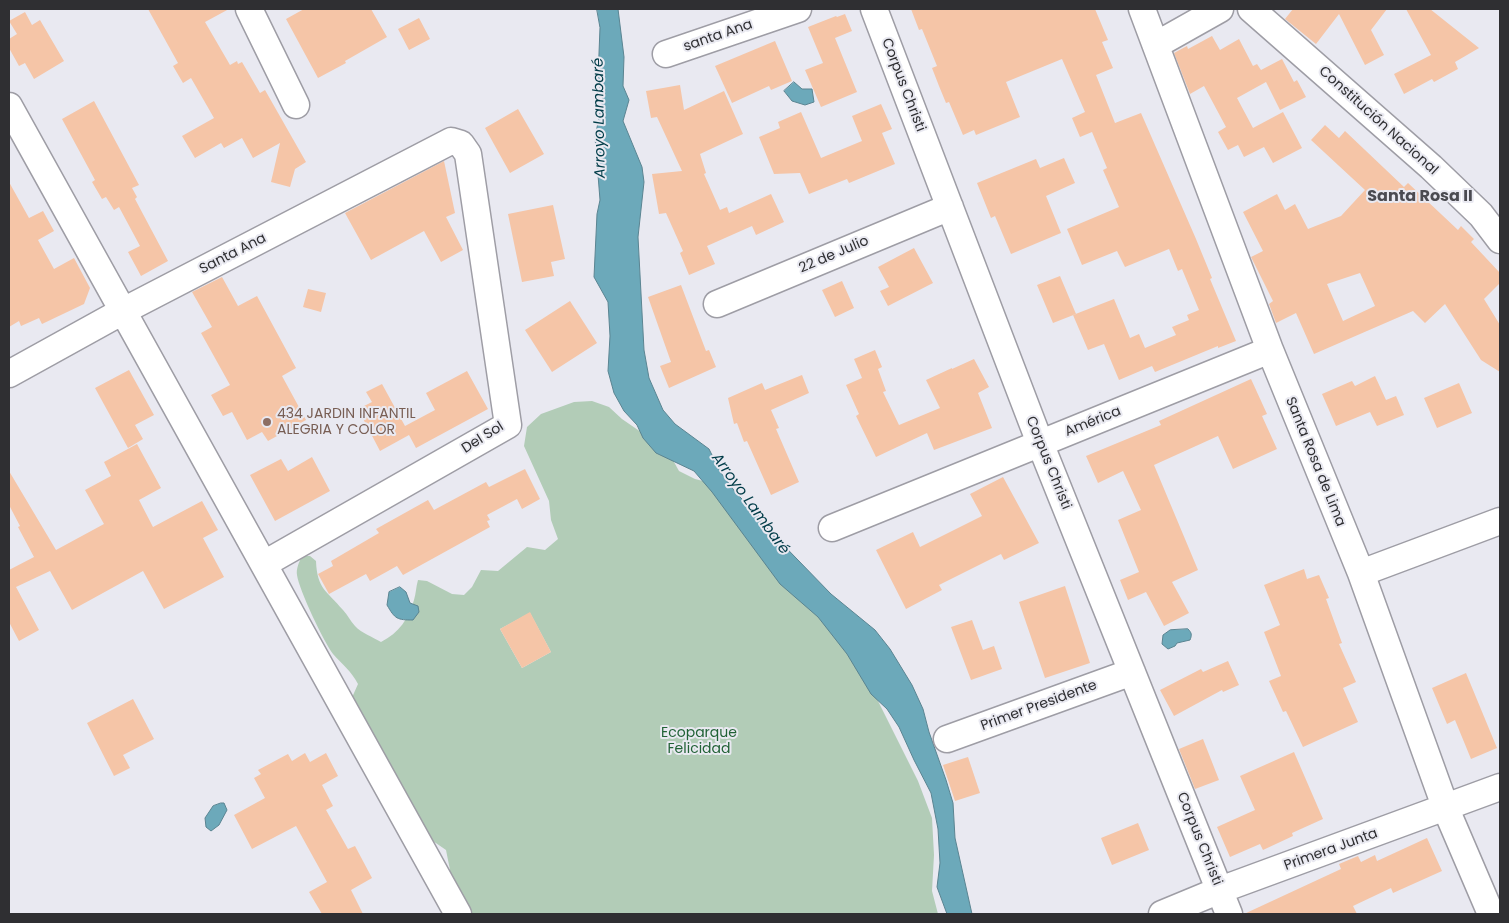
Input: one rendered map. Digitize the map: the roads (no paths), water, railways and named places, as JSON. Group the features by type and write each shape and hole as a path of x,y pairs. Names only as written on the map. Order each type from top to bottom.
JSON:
{"street":[{"path":"249,9 296,105"},
{"name":"santa Ana","path":"666,54 798,9"},
{"name":"Corpus Christi","path":"874,9 1040,443 1229,914"},
{"name":"Santa Rosa de Lima","path":"1142,9 1270,350 1361,573 1446,808 1491,914"},
{"path":"1156,46 1220,9"},
{"name":"Constitución Nacional","path":"1251,9 1431,167 1481,214 1500,240"},
{"path":"9,106 264,564 455,913"},
{"name":"Santa Ana","path":"9,374 123,311 451,142 461,144"},
{"name":"Del Sol","path":"264,564 508,425 468,154 461,144"},
{"name":"22 de Julio","path":"718,304 950,207"},
{"name":"América","path":"832,528 1270,350"},
{"path":"1361,573 1500,521"},
{"name":"Primer Presidente","path":"946,739 1132,672"},
{"name":"Primera Junta","path":"1162,914 1220,890 1500,787"}],"water":[{"name":"Arroyo Lambaré","path":"597,9 618,9 624,57 623,86 629,100 623,121 642,167 644,182 638,237 644,350 649,378 663,410 675,424 709,449 721,473 736,493 758,515 763,524 831,594 875,630 890,649 912,685 923,709 953,803 955,838 972,914 947,914 937,887 940,863 938,829 931,793 899,727 887,709 871,694 847,654 818,617 780,584 712,492 694,471 656,453 643,438 637,425 624,411 614,393 608,371 610,336 608,302 594,277 597,214 600,200 595,137 603,99 598,79 600,28"},
{"path":"794,82 802,89 812,89 814,102 805,105 792,101 784,91"},
{"path":"400,587 406,592 410,603 418,606 419,612 413,620 397,618 387,605 389,592"},
{"path":"1188,629 1191,634 1190,640 1177,643 1168,649 1162,644 1163,635 1170,630"},
{"path":"224,803 227,810 219,825 211,831 206,827 205,818 213,806"}],"place":[{"name":"434 JARDIN INFANTIL ALEGRIA Y COLOR","path":"267,422"}],"district":[{"name":"Santa Rosa II","path":"1420,197"}],"park label":[{"name":"Ecoparque Felicidad","path":"699,742"}]}
